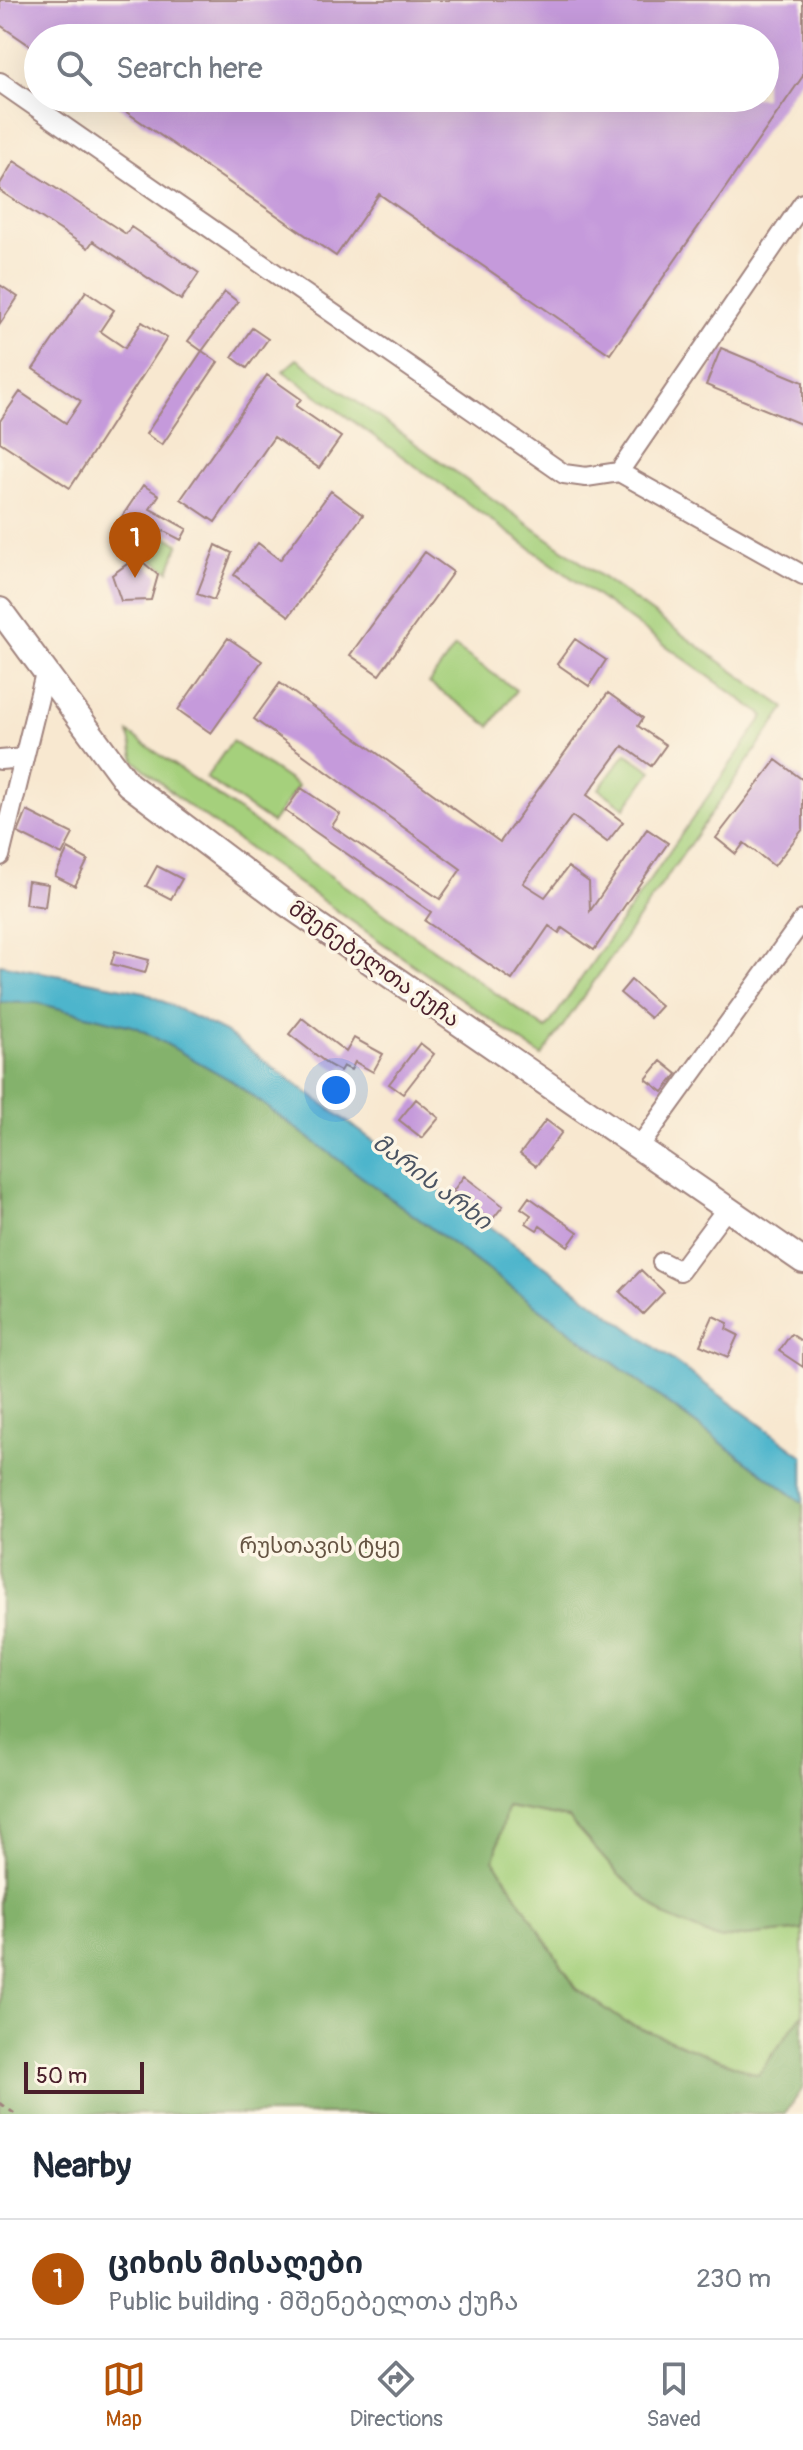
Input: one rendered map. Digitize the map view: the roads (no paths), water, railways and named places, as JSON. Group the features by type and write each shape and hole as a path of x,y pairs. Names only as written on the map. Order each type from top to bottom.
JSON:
{"main road":[{"name":"მშენებელთა ქუჩა","path":"0,610 128,784 287,904 803,1261"}],"street":[{"path":"0,82 24,99"},
{"path":"43,112 544,464 564,474 586,477 619,472 803,575"},
{"path":"619,472 803,203"},
{"path":"0,856 45,673"},
{"path":"0,760 24,758"},
{"path":"639,1147 803,920"},
{"path":"662,1262 680,1271 727,1208"}],"water":[{"path":"0,964 144,992 225,1032 803,1456 803,1503 232,1081 136,1027 37,1003 0,1002"}],"place":[{"name":"ციხის მისაღები","path":"135,578"}],"water label":[{"name":"მარის არხი","path":"432,1182"}],"park label":[{"name":"რუსთავის ტყე","path":"320,1546"}]}
